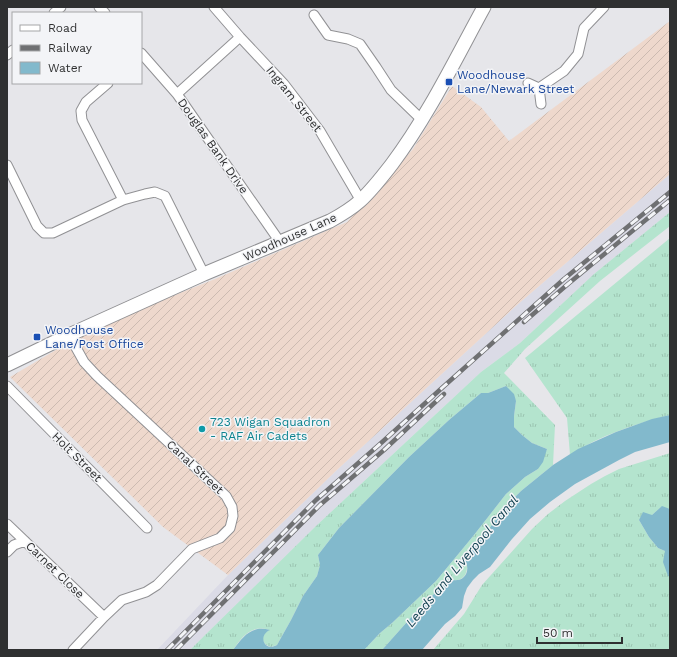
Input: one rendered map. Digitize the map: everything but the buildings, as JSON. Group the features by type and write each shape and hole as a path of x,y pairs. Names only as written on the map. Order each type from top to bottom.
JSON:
{"main road":[{"name":"Woodhouse Lane","path":"7,364 204,274 330,221 348,211 361,201 378,182 422,120 484,7"}],"street":[{"name":"Ingram Street","path":"214,7 284,84 320,131 361,201"},
{"path":"539,88 564,71 578,54 584,28 604,7"},
{"path":"314,16 328,36 348,39 360,44 391,90 422,120"},
{"path":"178,94 240,37"},
{"name":"Douglas Bank Drive","path":"142,55 178,94 280,242"},
{"path":"528,82 539,88"},
{"path":"107,84 86,102 81,111 82,120 123,200"},
{"path":"539,88 541,104"},
{"path":"7,166 38,226 44,233 53,233 123,200 155,192 165,196 204,274"},
{"name":"Canal Street","path":"69,335 84,362 97,376 226,496 232,507 233,516 230,528 220,538 192,549 157,585 146,592 122,600 73,650"},
{"name":"Holt Street","path":"7,386 147,528"},
{"name":"Carnet Close","path":"7,524 104,617"},
{"path":"7,552 14,545 26,541"}],"shaded area":[{"path":"670,21 670,174 517,305 338,469 228,575 163,527 10,377 95,327 215,279 347,222 413,149 452,86 481,107 509,141"},
{"path":"670,174 670,212 594,274 520,343 481,372 316,526 190,650 157,650 228,575 338,469 517,305"}],"green space":[{"path":"670,212 670,226 600,281 525,349 504,373 555,425 553,465 521,491 508,504 465,560 467,569 466,573 461,579 449,579 415,613 382,650 364,650 380,633 436,581 506,494 525,477 538,469 547,449 532,443 514,427 516,401 506,386 488,393 481,393 449,420 409,457 339,528 318,555 320,565 317,576 303,596 277,645 271,647 265,644 263,637 269,630 257,629 252,630 244,636 233,650 190,650 316,526 481,372 520,343 594,274"},
{"path":"670,238 670,415 618,431 581,448 570,455 567,418 525,358"},
{"path":"670,453 670,509 661,507 652,515 639,520 649,537 658,548 665,551 668,575 670,577 670,650 433,650 464,614 482,585 532,529 548,514 591,484 619,469"}],"water":[{"path":"506,386 514,394 516,401 514,427 532,443 547,449 543,462 538,469 525,477 506,494 436,581 380,633 364,650 233,650 248,633 258,629 270,630 266,633 263,639 266,645 273,647 277,645 303,596 317,576 320,565 318,555 339,528 409,457 449,420 481,393 488,393"},
{"name":"Leeds and Liverpool Canal","path":"670,415 670,442 635,452 575,484 530,519 490,567 473,580 467,588 462,608 445,624 422,650 382,650 415,613 449,579 462,579 467,569 465,560 508,504 521,491 553,465 578,449 616,432 652,419"},
{"path":"662,506 670,509 670,577 668,576 663,562 665,551 658,548 649,537 639,520 643,512 652,515"}],"railway":[{"path":"167,650 316,500 564,279 670,192"},
{"path":"524,322 670,200"},
{"path":"176,650 320,505 384,450 444,394"}],"place":[{"name":"Woodhouse Lane/Newark Street","path":"449,82"},
{"name":"Woodhouse Lane/Post Office","path":"37,337"},
{"name":"723 Wigan Squadron - RAF Air Cadets","path":"202,429"}]}
